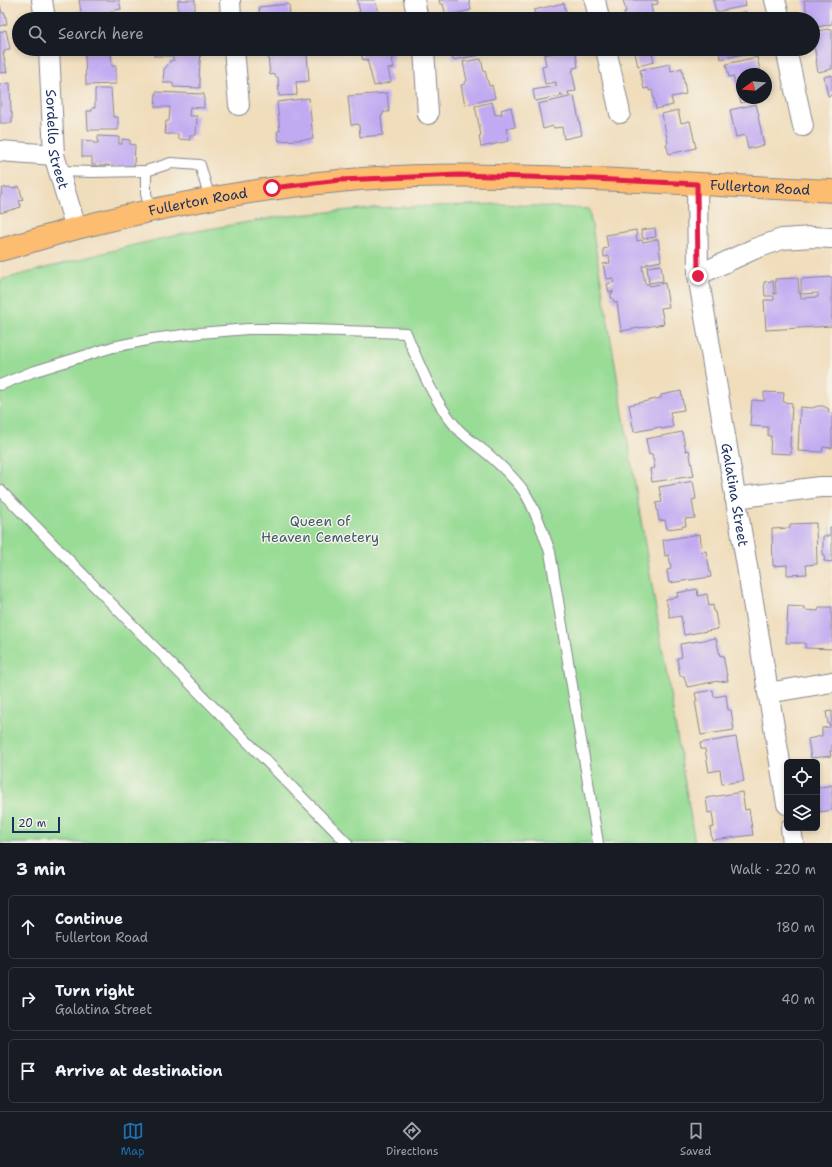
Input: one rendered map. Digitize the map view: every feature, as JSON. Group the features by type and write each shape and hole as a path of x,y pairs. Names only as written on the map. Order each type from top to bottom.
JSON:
{"main road":[{"name":"Fullerton Road","path":"0,250 76,228 151,210 272,188 340,180 459,175 593,179 832,190"}],"street":[{"path":"42,0 44,12"},
{"path":"230,0 231,12"},
{"path":"414,0 417,12"},
{"path":"595,0 598,12"},
{"path":"776,0 779,12"},
{"name":"Sordello Street","path":"49,56 57,163 76,228"},
{"path":"235,56 239,105"},
{"path":"424,56 428,114"},
{"path":"608,56 620,113"},
{"path":"788,56 803,126"},
{"path":"0,151 57,163"},
{"name":"Galatina Street","path":"697,184 698,276 785,795"},
{"path":"698,276 754,248 782,239 813,237 832,238"},
{"path":"735,498 820,487 832,487"},
{"path":"768,693 832,682"},
{"path":"792,831 794,843"}],"lane":[{"path":"57,163 99,172 146,171 171,163 200,165 210,199"},
{"path":"146,171 146,194 151,210"},
{"path":"0,385 32,372 113,347 152,339 248,329 406,333 424,375 440,405 468,440 488,455 510,475 524,492 545,536 550,552 598,843"},
{"path":"0,490 347,843"}],"green space":[{"name":"Queen of Heaven Cemetery","path":"501,204 589,209 695,843 0,843 0,280 134,245 191,232 278,217 370,208"}],"building":[{"path":"79,0 119,0 121,9 106,12 81,12"},
{"path":"178,0 195,0 195,12 178,12"},
{"path":"357,0 375,0 378,12 360,12"},
{"path":"439,0 469,0 471,10 463,12 445,12 443,4 440,4"},
{"path":"623,0 657,0 658,4 651,5 652,12 626,12"},
{"path":"713,0 745,0 746,6 716,12"},
{"path":"804,0 832,0 832,24 820,27 820,12 807,12"},
{"path":"564,3 566,12 534,12 534,10"},
{"path":"289,4 290,12 259,12 259,7"},
{"path":"0,5 2,13 5,13 7,24 0,26"},
{"path":"832,29 832,69 818,72 816,56 820,56 820,31"},
{"path":"6,30 10,49 4,50 5,53 3,53 7,72 0,73 0,32"},
{"path":"85,56 111,56 112,66 116,66 116,84 86,85"},
{"path":"172,56 200,56 200,88 173,87 173,83 163,82 164,69 170,61 174,60"},
{"path":"268,56 307,56 309,81 296,82 297,95 279,96 278,77 275,77 275,74 270,75"},
{"path":"362,56 394,56 394,58 392,59 394,68 388,69 391,82 374,86 367,59 363,60"},
{"path":"452,56 474,56 453,60"},
{"path":"544,56 576,56 578,67 573,68 572,71 576,91 568,92 569,95 563,96 560,94 561,96 535,101 533,90 556,86 556,82 545,84 542,66 546,65"},
{"path":"636,56 653,56 654,62 638,66"},
{"path":"720,56 733,56 721,59"},
{"path":"757,57 760,68 736,68 736,86 733,76 729,77 726,64"},
{"path":"481,59 489,86 492,85 495,98 465,105 461,85 465,84 467,81 463,62"},
{"path":"670,64 671,71 682,68 686,94 671,97 673,105 656,109 652,90 649,91 649,88 644,89 640,70"},
{"path":"832,75 832,95 828,96 824,77"},
{"path":"10,83 12,123 0,123 0,84"},
{"path":"95,89 111,89 113,117 118,117 118,130 88,130 87,111 92,111 92,108 95,108"},
{"path":"156,92 204,94 204,108 190,107 189,116 197,116 196,135 190,135 190,140 178,139 178,134 165,134 166,121 169,121 170,107 155,107"},
{"path":"387,93 389,112 383,112 383,115 381,116 383,135 360,137 359,124 351,125 348,96"},
{"path":"574,96 582,135 564,139 562,127 554,128 553,126 543,129 538,104"},
{"path":"309,98 313,139 279,141 277,131 280,131 277,102"},
{"path":"492,102 495,115 502,114 501,110 511,107 515,127 506,129 509,141 481,147 479,136 481,135 475,106"},
{"path":"756,104 764,145 748,149 745,135 736,137 730,110"},
{"path":"678,110 681,123 690,121 696,148 669,154 666,144 668,143 662,114"},
{"path":"98,136 119,137 119,144 122,144 122,139 130,140 130,144 135,145 134,166 130,166 130,168 121,166 109,167 109,165 96,166 92,165 92,157 82,157 82,140 98,143"},
{"path":"19,186 23,200 19,201 21,207 0,213 0,195 2,194 1,192 3,188 10,187 12,189"},
{"path":"655,228 656,237 643,239 641,230"},
{"path":"636,230 637,241 642,240 643,242 658,239 661,261 642,266 645,284 649,284 650,286 665,283 669,307 661,308 664,324 621,331 617,302 614,302 613,298 611,298 611,293 613,293 613,291 609,292 607,284 614,282 613,278 606,279 603,264 610,263 609,256 604,257 603,249 608,248 606,235"},
{"path":"661,265 663,281 649,283 647,267"},
{"path":"832,277 832,326 766,330 764,300 774,300 774,296 765,296 764,282 773,281 774,294 776,294 775,279 798,278 799,293 801,298 818,297 818,293 801,294 801,279"},
{"path":"681,391 684,410 670,412 673,427 661,429 660,427 634,432 629,405 661,398 661,395"},
{"path":"764,392 784,393 783,402 792,403 791,454 770,453 771,436 768,436 768,427 750,426 752,400 764,401"},
{"path":"823,406 829,409 828,412 832,413 832,448 823,447 822,452 798,451 800,407 812,408"},
{"path":"682,432 686,451 689,450 694,476 652,482 650,469 655,468 652,454 649,455 646,439"},
{"path":"693,481 696,499 692,500 695,518 685,519 686,526 667,529 665,520 659,521 656,503 662,502 659,487"},
{"path":"816,523 817,564 806,565 807,574 787,575 787,565 773,566 772,529 790,528 790,524"},
{"path":"830,527 832,527 832,562 824,561 825,555 823,555 823,536 830,536"},
{"path":"700,534 702,552 706,551 711,577 669,583 667,570 671,569 669,555 665,556 663,540"},
{"path":"697,589 698,596 707,594 709,606 713,605 718,629 684,635 681,616 670,618 666,599 678,597 677,593"},
{"path":"788,606 804,607 804,610 818,611 819,607 832,607 832,649 805,648 805,643 786,643"},
{"path":"716,638 720,656 723,655 728,681 718,681 687,687 684,676 680,676 677,658 682,657 680,644"},
{"path":"713,690 714,697 726,695 728,710 731,710 734,730 701,735 695,693"},
{"path":"832,711 831,756 811,758 808,739 822,736 822,728 830,727 826,712"},
{"path":"736,737 744,781 722,784 720,770 709,772 705,749 701,749 700,743"},
{"path":"832,785 832,810 820,812 820,787"},
{"path":"742,792 745,810 749,809 753,835 712,840 710,828 714,827 712,812 708,813 706,798"}],"route":[{"path":"272,188 340,180 459,175 697,184 698,276"}]}
